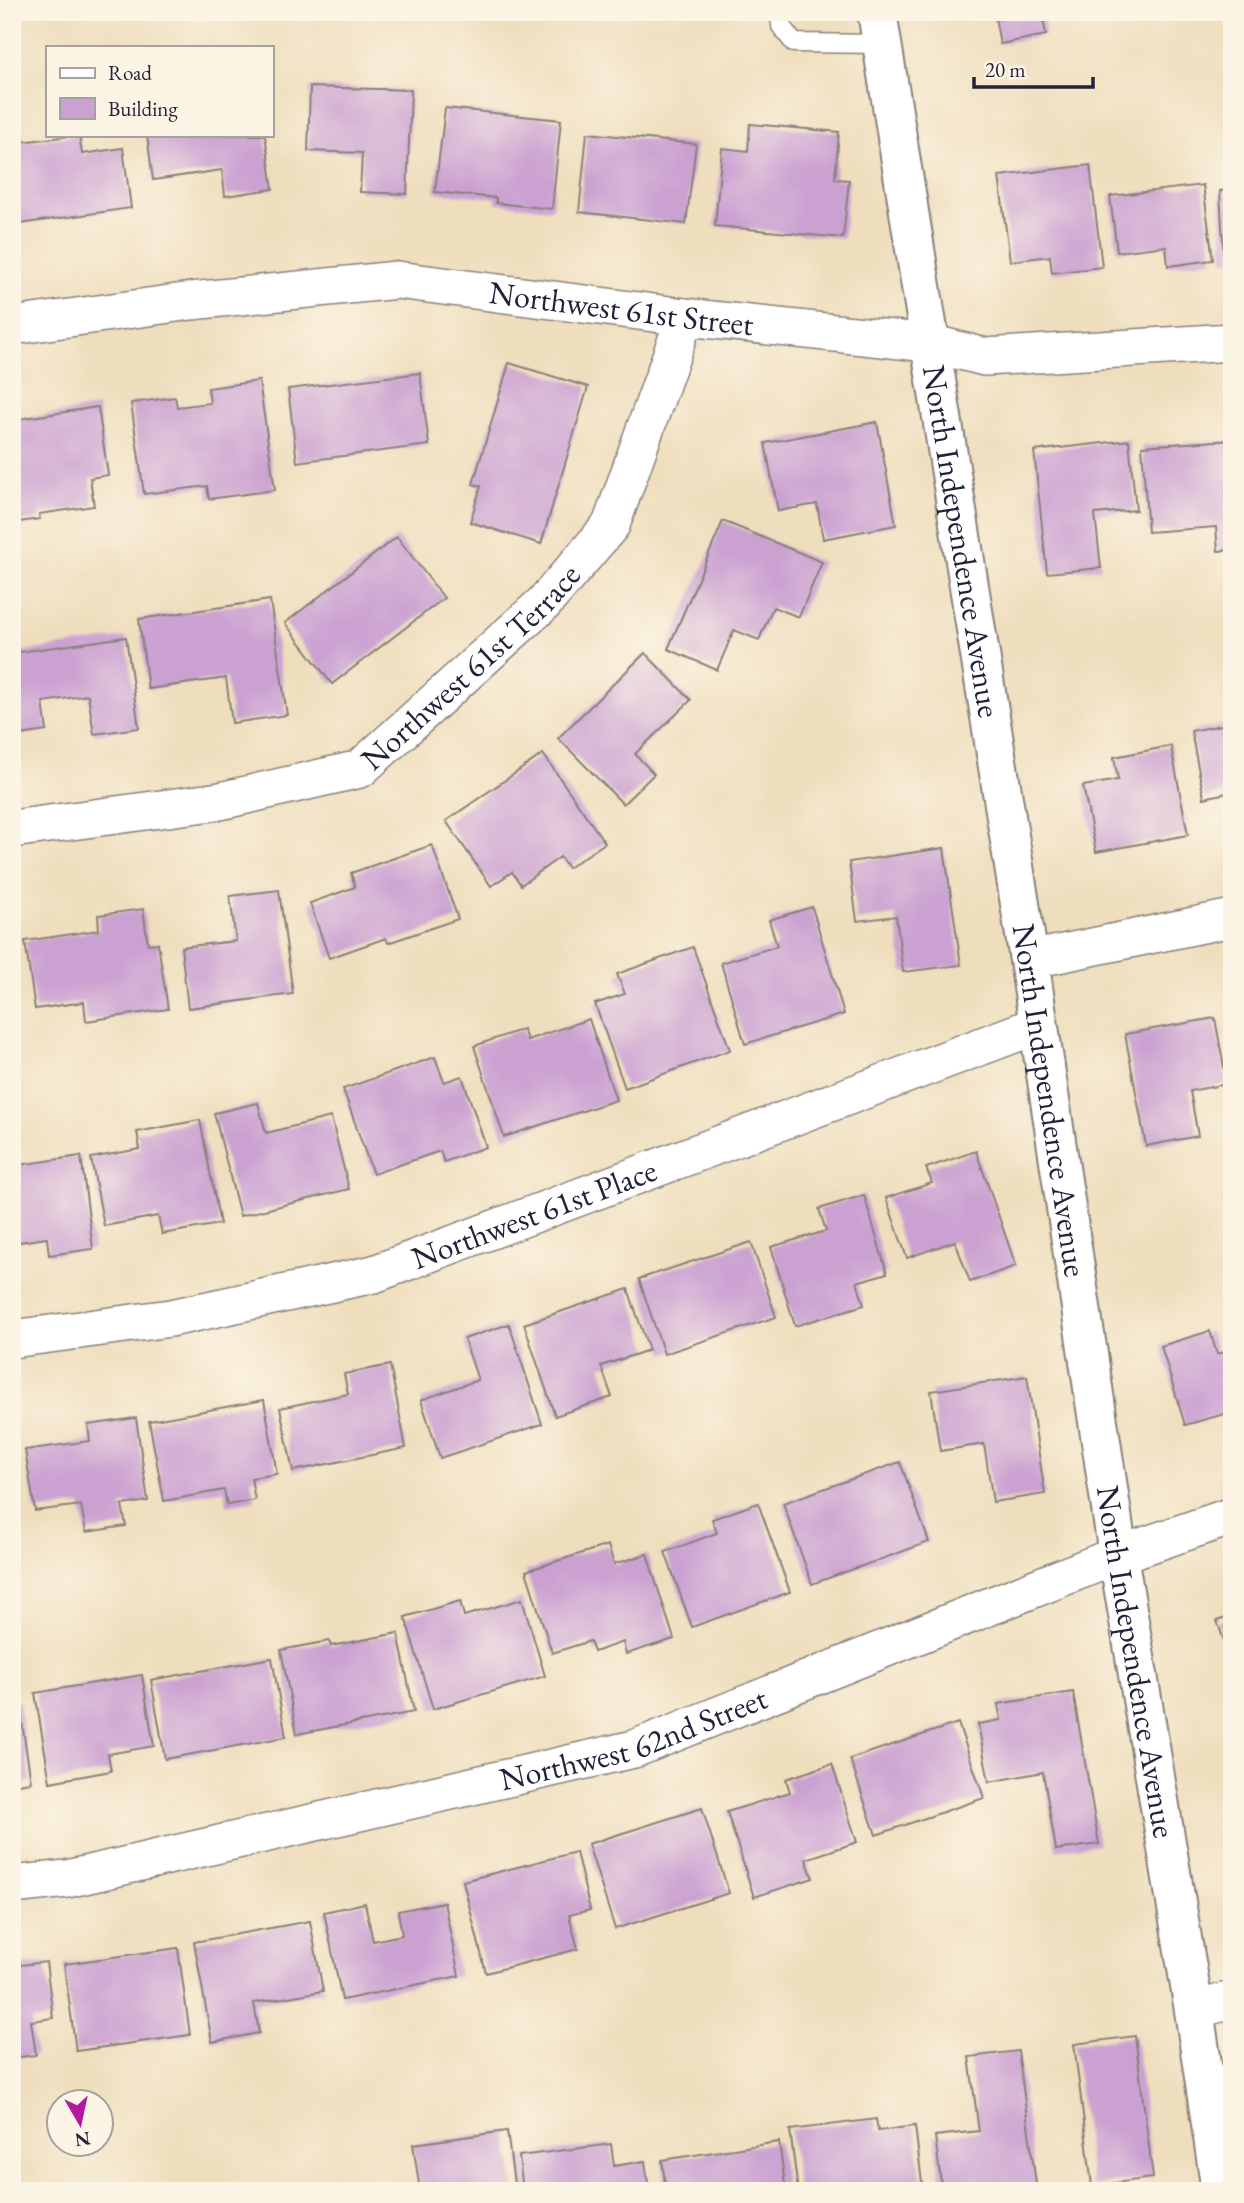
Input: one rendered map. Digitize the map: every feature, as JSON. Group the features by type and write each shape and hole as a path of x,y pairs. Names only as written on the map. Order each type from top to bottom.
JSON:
{"street":[{"name":"North Independence Avenue","path":"879,28 1029,960 1118,1555 1194,2010 1221,2191"},
{"name":"Northwest 61st Street","path":"12,326 191,301 397,280 685,317 929,344 985,357 1232,342"},
{"name":"Northwest 61st Terrace","path":"12,829 220,801 360,769 544,603 611,524 685,317"},
{"path":"1029,960 1232,918"},
{"name":"Northwest 61st Place","path":"12,1339 171,1318 374,1274 1038,1025"},
{"name":"Northwest 62nd Street","path":"12,1885 67,1879 634,1749 1118,1555 1232,1516"},
{"path":"1194,2010 1232,2000"}],"lane":[{"path":"781,19 794,43 879,28"}],"building":[{"path":"994,12 1042,12 1046,35 1000,44"},
{"path":"310,87 411,90 407,194 360,192 362,153 308,151"},
{"path":"445,108 561,120 552,209 496,203 496,198 435,192"},
{"path":"750,124 839,132 835,179 849,180 843,238 715,226 722,148 748,151"},
{"path":"587,133 696,144 686,224 579,212"},
{"path":"79,136 82,154 123,148 131,208 12,225 12,143"},
{"path":"147,136 265,136 273,189 225,196 222,170 153,180"},
{"path":"1090,165 1102,267 1052,273 1050,256 1010,261 999,176"},
{"path":"1203,185 1213,260 1168,266 1166,246 1117,252 1110,196"},
{"path":"1232,190 1232,260 1224,261 1220,191"},
{"path":"509,363 588,387 541,544 470,522 481,486 473,484"},
{"path":"420,373 429,445 297,462 288,389"},
{"path":"259,381 275,490 209,499 207,486 144,494 131,403 175,397 177,407 210,403 208,388"},
{"path":"98,407 108,475 90,478 94,506 39,514 40,519 12,523 12,420"},
{"path":"877,422 896,525 823,539 817,504 778,511 765,443"},
{"path":"1129,440 1136,510 1095,514 1101,568 1047,573 1034,451"},
{"path":"1232,440 1232,550 1218,551 1216,527 1148,532 1142,446"},
{"path":"723,521 822,562 799,617 773,607 759,640 734,630 717,670 668,649"},
{"path":"397,537 444,598 332,684 285,623"},
{"path":"270,600 287,715 232,723 226,678 148,689 139,619"},
{"path":"126,637 139,728 94,734 88,695 43,702 47,731 13,736 12,653"},
{"path":"645,653 691,700 635,754 654,774 623,804 558,738"},
{"path":"1232,723 1232,792 1204,798 1191,731"},
{"path":"1171,746 1188,835 1096,852 1083,786 1118,780 1114,757"},
{"path":"543,754 605,843 568,868 560,857 521,885 512,872 491,886 446,821"},
{"path":"432,845 458,919 388,943 386,938 329,958 310,903 355,887 351,873"},
{"path":"944,848 961,965 903,972 896,916 857,921 849,862"},
{"path":"279,890 293,994 188,1008 181,947 236,941 230,896"},
{"path":"812,907 844,1014 745,1044 721,963 777,946 769,920"},
{"path":"143,909 148,944 158,943 168,1009 86,1021 84,1002 35,1009 25,941 99,930 98,915"},
{"path":"693,947 730,1050 625,1088 595,1004 625,994 617,974"},
{"path":"1215,1018 1227,1084 1190,1091 1198,1136 1146,1146 1125,1034"},
{"path":"589,1019 616,1100 504,1137 474,1046 523,1029 527,1040"},
{"path":"435,1057 444,1082 462,1076 486,1147 444,1162 440,1151 373,1174 343,1089"},
{"path":"258,1103 266,1133 331,1117 349,1189 240,1216 214,1113"},
{"path":"200,1120 220,1224 162,1234 158,1216 104,1226 91,1158 140,1149 137,1132"},
{"path":"976,1151 1016,1266 970,1282 955,1241 907,1258 886,1198 932,1183 926,1168"},
{"path":"81,1156 93,1249 49,1255 47,1238 12,1243 12,1166"},
{"path":"864,1195 887,1273 857,1282 864,1305 795,1326 771,1247 826,1231 819,1209"},
{"path":"751,1242 776,1317 664,1354 639,1279"},
{"path":"628,1289 649,1350 601,1366 612,1397 555,1416 524,1324"},
{"path":"509,1324 542,1424 440,1458 421,1400 478,1380 464,1339"},
{"path":"1210,1331 1217,1354 1232,1350 1232,1412 1185,1425 1161,1346"},
{"path":"390,1365 406,1448 293,1471 280,1408 348,1394 344,1374"},
{"path":"1027,1376 1045,1494 993,1502 984,1444 940,1451 931,1391"},
{"path":"264,1400 277,1474 251,1478 255,1500 227,1505 224,1490 164,1501 149,1421"},
{"path":"136,1418 148,1501 122,1505 126,1526 86,1532 81,1505 35,1511 25,1450 90,1441 88,1425"},
{"path":"900,1462 929,1542 812,1584 783,1503"},
{"path":"12,1494 17,1516 12,1517"},
{"path":"758,1503 790,1592 692,1627 665,1552 717,1533 712,1519"},
{"path":"608,1545 614,1564 647,1554 674,1639 626,1654 623,1642 594,1652 590,1641 552,1653 526,1571"},
{"path":"522,1599 545,1676 433,1709 405,1617 460,1601 464,1616"},
{"path":"1232,1616 1232,1660 1231,1660 1217,1621"},
{"path":"398,1633 414,1712 297,1734 281,1650 329,1641 331,1646"},
{"path":"272,1658 286,1737 165,1759 151,1680"},
{"path":"142,1675 154,1746 108,1754 111,1771 50,1782 35,1693"},
{"path":"1073,1692 1099,1844 1056,1850 1043,1772 989,1782 978,1724 1001,1720 998,1704"},
{"path":"19,1702 31,1782 12,1785 12,1703"},
{"path":"958,1723 984,1798 876,1835 850,1759"},
{"path":"832,1764 857,1842 806,1859 813,1878 754,1897 727,1812 790,1792 786,1779"},
{"path":"702,1808 729,1893 615,1929 588,1844"},
{"path":"576,1852 590,1910 569,1915 578,1949 486,1973 463,1881"},
{"path":"444,1902 459,1976 342,2000 324,1912 365,1903 373,1941 402,1935 398,1911"},
{"path":"310,1921 323,1991 254,2003 259,2033 212,2042 194,1942"},
{"path":"178,1948 190,2035 76,2051 64,1964"},
{"path":"46,1962 53,2018 31,2021 36,2055 12,2058 12,1966"},
{"path":"1135,2036 1153,2178 1092,2186 1074,2044"},
{"path":"1018,2051 1037,2191 942,2191 935,2136 979,2131 969,2057"},
{"path":"876,2119 878,2131 915,2126 923,2191 798,2191 790,2130"},
{"path":"507,2131 515,2191 420,2191 413,2144"},
{"path":"779,2142 786,2191 666,2191 662,2160"},
{"path":"611,2144 614,2166 645,2161 649,2191 523,2191 519,2156"}]}
